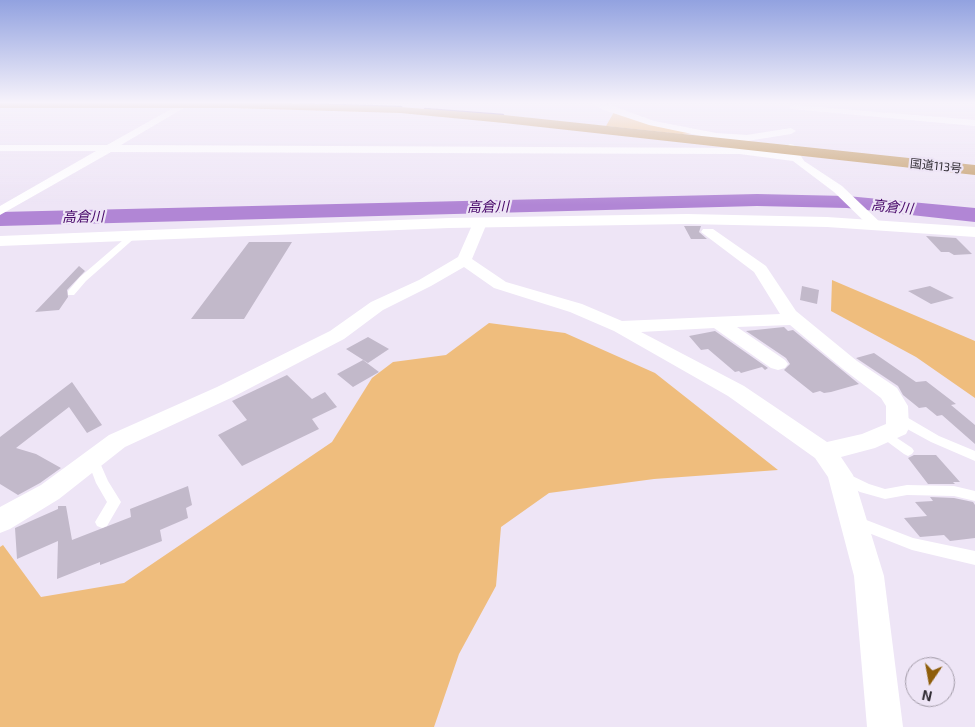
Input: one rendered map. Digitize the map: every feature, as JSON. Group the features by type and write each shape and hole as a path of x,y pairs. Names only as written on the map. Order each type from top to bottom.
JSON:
{"highway":[{"name":"国道113号","path":"648,137 793,154 975,170"}],"street":[{"path":"0,211 129,137"},
{"path":"730,137 754,137"},
{"path":"791,137 789,143 793,154 838,189 876,225"},
{"path":"0,148 722,151 793,154"},
{"path":"0,241 480,223 687,219 767,219 975,232"},
{"path":"0,521 50,492 117,441 225,392 337,335 377,306 425,283 464,260 480,223"},
{"path":"708,232 760,269 793,319 850,365 889,393 897,406 898,428 867,442 824,452"},
{"path":"464,260 500,285 576,308 620,327 736,391 824,452 840,475 868,576 885,727"},
{"path":"620,327 793,319"},
{"path":"717,322 778,364"}],"lane":[{"path":"71,293 83,279 133,236"},
{"path":"898,415 913,427 935,439 975,456"},
{"path":"885,434 908,451"},
{"path":"93,460 102,484 114,502 102,522"},
{"path":"840,475 865,488 886,494 907,490 954,491 975,496"},
{"path":"853,521 912,544 975,558"}],"shaded area":[{"path":"832,280 975,341 975,398 916,357 831,311"},
{"path":"489,323 565,333 655,373 778,470 654,479 549,493 501,527 496,586 459,654 434,727 0,727 0,547 3,545 41,597 124,583 332,442 372,378 393,362 446,355"}],"building":[{"path":"684,226 701,226 699,232 707,239 691,239"},
{"path":"926,236 956,238 972,254 954,255 949,252 941,252"},
{"path":"249,242 292,242 244,319 191,319"},
{"path":"79,266 85,271 67,290 68,297 59,310 35,312"},
{"path":"802,286 819,290 817,304 800,300"},
{"path":"930,286 954,298 931,304 908,291"},
{"path":"784,327 788,331 793,330 859,384 831,392 824,393 820,391 813,393 784,370 790,364 786,358 746,331"},
{"path":"715,331 768,368 765,370 762,367 741,373 739,371 735,372 708,349 701,350 689,336"},
{"path":"368,337 389,349 368,363 346,349"},
{"path":"874,353 916,382 926,381 956,404 951,405 975,425 975,444 942,415 937,416 926,407 919,408 903,395 898,386 856,358"},
{"path":"363,360 379,372 353,387 337,374"},
{"path":"287,375 312,399 325,392 337,407 312,419 319,429 242,466 218,435 247,420 232,401"},
{"path":"72,382 102,425 87,433 69,407 16,448 36,454 61,468 40,483 18,495 0,484 0,437"},
{"path":"914,455 936,455 960,482 953,482 955,484 928,484 908,458"},
{"path":"188,486 192,505 186,508 188,518 160,530 162,541 57,579 58,541 17,559 15,528 58,509 58,506 66,506 72,540 131,517 130,509"},
{"path":"930,497 954,498 973,502 975,505 975,538 950,541 944,535 920,537 904,518 927,516 915,502 933,501"}],"waterway":[{"name":"高倉川","path":"0,219 757,200 847,202 975,215"}]}
